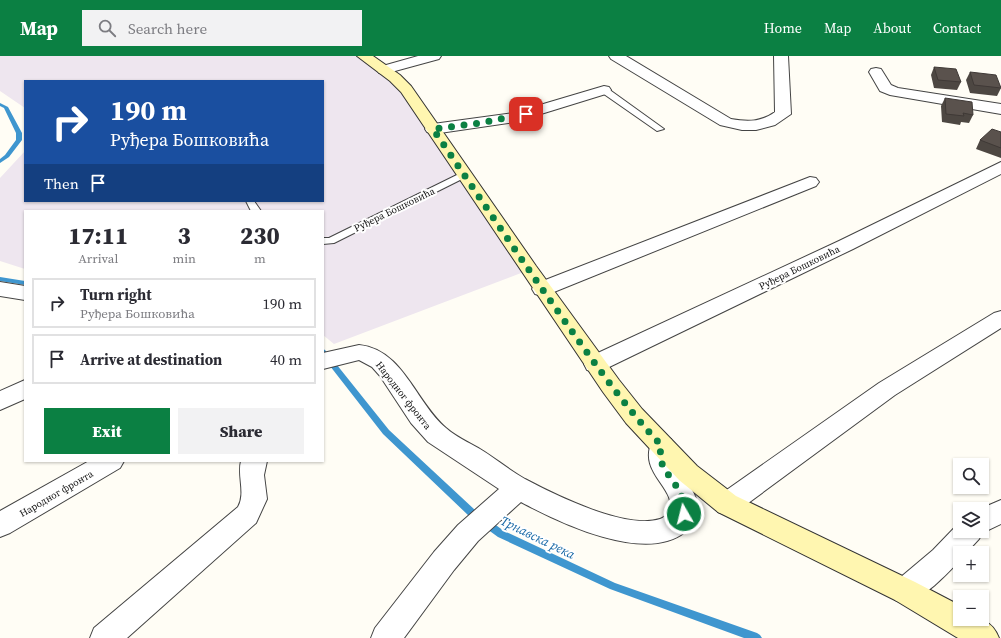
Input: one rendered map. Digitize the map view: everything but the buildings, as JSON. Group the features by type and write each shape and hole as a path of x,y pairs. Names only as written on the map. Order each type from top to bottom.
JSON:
{"main road":[{"path":"364,56 384,70 406,89 595,364 634,416 688,473 727,504 905,591 949,615 984,638"}],"street":[{"path":"384,70 434,56"},
{"path":"616,56 726,122 742,126 773,122 783,114 780,56"},
{"path":"876,72 885,88 895,92 1001,109"},
{"path":"433,129 515,117 604,90"},
{"name":"Руђера Бошковића","path":"595,364 750,291 1001,167"},
{"path":"542,289 810,182"},
{"path":"0,289 24,293"},
{"path":"727,504 887,389 1001,318"},
{"name":"Народног фронта","path":"324,361 357,352 369,354 377,359 395,380 424,424 438,436 519,488 601,525 622,530 658,533 671,529 681,520 684,514 683,500 674,482 662,467 660,454 662,446"},
{"path":"0,401 24,389"},
{"name":"Народног фронта","path":"0,525 109,462"},
{"path":"105,638 247,515 254,505 256,496 251,469 254,462"},
{"path":"386,638 444,561 468,533 493,509 519,488"},
{"path":"989,517 1001,511"},
{"path":"905,591 943,559 962,538"}],"lane":[{"path":"604,90 660,129"},
{"name":"Руђера Бошковића","path":"324,241 331,240 465,174"}],"shaded area":[{"path":"0,56 364,56 395,78 529,270 334,344 324,336 324,210 24,210 24,269 0,261 0,178 24,152 24,202 324,202 324,80 24,80 24,107 0,91"}],"waterway":[{"name":"Трнавска река","path":"0,104 6,107 19,133 19,140 7,156 0,161"},
{"name":"Трнавска река","path":"0,279 24,283"},
{"name":"Трнавска река","path":"324,353 386,432 472,513 501,534 613,586 757,638"}],"route":[{"path":"526,114 480,123 433,129 465,174 528,270 611,386 634,416 662,446 660,454 662,467 674,482 681,495 684,506 684,514"}]}
